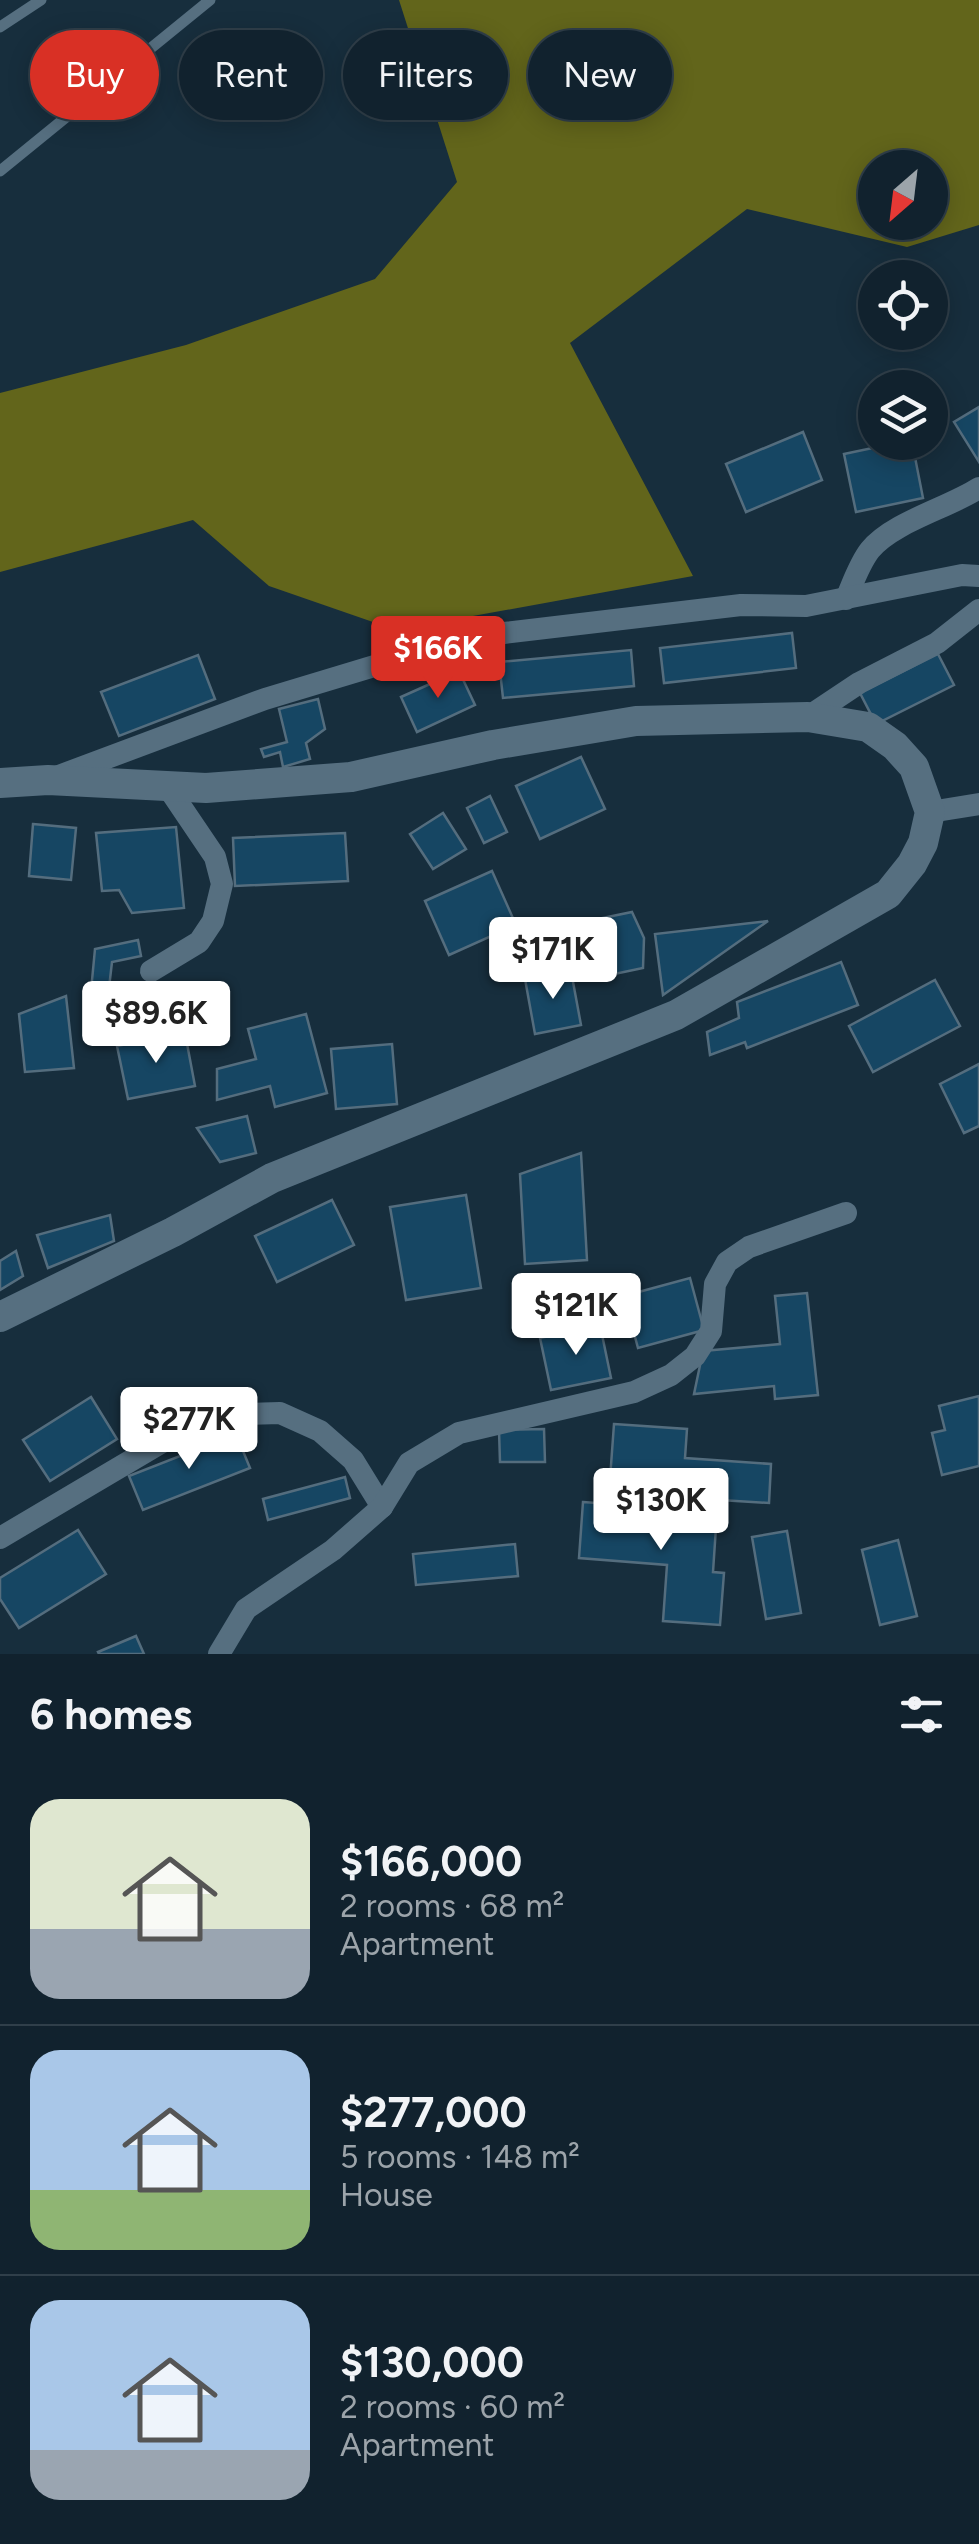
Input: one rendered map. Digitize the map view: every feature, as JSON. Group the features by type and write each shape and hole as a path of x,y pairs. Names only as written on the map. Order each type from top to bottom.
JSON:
{"street":[{"path":"846,599 871,548 892,532 979,488"},
{"path":"48,780 265,699 504,632 741,605 806,606 962,575 979,576"},
{"path":"808,717 858,683 936,644 979,610"},
{"path":"0,783 48,780 206,788 351,778 493,746 636,721 808,717 868,727 895,746 914,767 930,812 918,854 888,894 706,998 660,1022 272,1178 173,1232 0,1317"},
{"path":"151,971 200,942 212,921 222,884 215,857 167,786"},
{"path":"930,812 979,804"},
{"path":"219,1654 246,1610 332,1550 382,1507 409,1464 459,1433 634,1392 671,1376 694,1356 711,1331 715,1284 727,1262 749,1248 846,1214"},
{"path":"0,1538 191,1425 246,1414 280,1413 320,1431 353,1460 382,1507"}],"lane":[{"path":"0,28 41,0"},
{"path":"0,170 210,0"}],"shaded area":[{"path":"399,0 979,0 979,225 948,234 948,150 858,150 858,235 747,209 570,343 693,576 396,630 269,586 193,520 0,572 0,393 186,345 375,279 457,182 437,120 508,120 508,30 409,30"},
{"path":"878,240 930,240 907,247"}],"building":[{"path":"979,407 979,462 954,422"},
{"path":"803,432 822,480 746,512 726,464"},
{"path":"858,451 858,460 916,460 923,498 856,512 844,454"},
{"path":"792,633 796,668 664,683 660,648"},
{"path":"631,650 634,686 503,698 499,662"},
{"path":"938,654 954,685 876,724 860,693"},
{"path":"198,655 215,699 119,736 101,692"},
{"path":"459,671 475,705 417,732 401,697"},
{"path":"318,699 325,729 306,743 310,759 283,767 280,752 264,757 261,749 287,742 279,709"},
{"path":"581,757 605,809 540,839 516,786"},
{"path":"490,796 507,832 484,843 467,808"},
{"path":"443,813 466,849 433,869 410,834"},
{"path":"33,824 76,828 71,880 29,876"},
{"path":"176,827 184,908 132,913 119,890 102,891 96,833"},
{"path":"345,833 348,881 235,886 233,838"},
{"path":"492,871 516,925 449,955 425,901"},
{"path":"632,912 644,938 643,968 600,977 597,963 567,969 559,927"},
{"path":"768,921 663,995 655,934"},
{"path":"138,940 141,956 112,962 109,988 91,991 95,949"},
{"path":"841,962 858,1005 747,1048 745,1042 710,1055 707,1032 739,1018 737,1002"},
{"path":"571,971 581,1025 535,1034 525,979"},
{"path":"935,980 960,1026 873,1072 849,1026"},
{"path":"66,996 74,1068 25,1072 19,1014"},
{"path":"306,1014 327,1093 275,1107 270,1086 217,1100 217,1069 256,1059 248,1029"},
{"path":"185,1033 195,1086 128,1099 117,1046"},
{"path":"392,1044 397,1104 336,1109 331,1049"},
{"path":"979,1064 979,1126 964,1133 940,1084"},
{"path":"247,1116 256,1153 220,1162 197,1128"},
{"path":"581,1153 587,1260 525,1264 520,1174"},
{"path":"466,1195 481,1288 406,1300 390,1207"},
{"path":"332,1200 354,1245 277,1282 255,1236"},
{"path":"110,1215 114,1241 48,1268 37,1235"},
{"path":"16,1251 23,1276 0,1290 0,1261"},
{"path":"690,1278 704,1330 638,1348 624,1296"},
{"path":"807,1293 818,1395 775,1399 774,1386 694,1394 703,1351 780,1344 775,1296"},
{"path":"600,1325 611,1378 551,1390 540,1338"},
{"path":"979,1396 979,1466 942,1475 932,1433 945,1430 939,1406"},
{"path":"91,1397 117,1439 50,1481 23,1440"},
{"path":"614,1424 687,1429 685,1458 771,1464 769,1503 609,1493"},
{"path":"544,1429 545,1462 500,1462 499,1430"},
{"path":"236,1434 250,1468 143,1510 129,1476"},
{"path":"345,1477 350,1498 268,1520 263,1499"},
{"path":"583,1502 717,1512 713,1572 724,1573 720,1625 663,1621 667,1565 579,1558"},
{"path":"78,1530 106,1574 19,1628 0,1599 0,1578"},
{"path":"787,1531 801,1613 766,1619 752,1537"},
{"path":"898,1540 917,1616 880,1625 862,1550"},
{"path":"515,1544 518,1576 416,1585 413,1554"},
{"path":"136,1636 144,1654 98,1652"}]}
